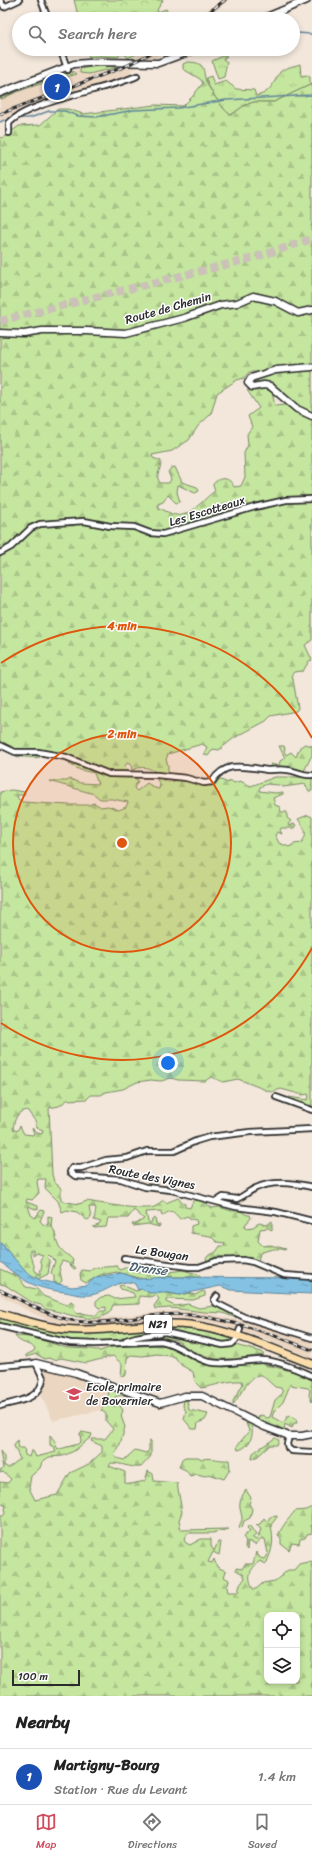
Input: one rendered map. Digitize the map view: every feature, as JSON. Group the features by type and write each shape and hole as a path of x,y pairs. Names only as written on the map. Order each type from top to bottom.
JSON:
{"main road":[{"name":"N21","path":"0,1314 45,1326 74,1330 163,1324 198,1326 248,1339 312,1364"}],"street":[{"path":"0,0 4,7 19,0"},
{"path":"41,0 45,12"},
{"path":"278,12 306,0"},
{"path":"63,56 67,68"},
{"path":"0,93 52,73 92,62 158,63 178,56"},
{"path":"9,133 9,123 15,117 52,103 137,76"},
{"name":"Route de Chemin","path":"0,333 24,334 42,331 128,332 184,318 221,305 237,303 253,296 275,301 298,313 312,310"},
{"path":"312,367 276,370 249,380 250,386 268,386 297,409 312,416"},
{"name":"Les Escotteaux","path":"0,553 11,547 28,529 37,525 84,521 110,526 134,527 150,533 163,534 255,506 286,500 312,499"},
{"path":"0,744 16,753 38,752 68,758 109,774 157,775 186,778 206,784 212,782 215,776 222,770 238,766 289,770 302,775 312,775"},
{"path":"276,1097 312,1110"},
{"name":"Route des Vignes","path":"312,1129 250,1132 209,1137 174,1151 147,1151 126,1158 106,1160 70,1170 71,1173 76,1176 121,1180 145,1187 171,1190 242,1208 279,1212 312,1221"},
{"path":"217,1201 222,1197 237,1199 253,1189 264,1185 288,1183 312,1187"},
{"name":"Le Bougan","path":"124,1258 189,1267 199,1267 216,1261 243,1260 253,1262 281,1274 312,1277"},
{"path":"217,1296 214,1301 217,1304 243,1319 312,1338"},
{"path":"0,1326 70,1343 95,1344 155,1340 167,1342 210,1362 224,1363 265,1360 312,1376"},
{"path":"124,1342 136,1337 165,1332 223,1345 232,1344 236,1340"},
{"path":"0,1406 36,1394 41,1387 43,1378 36,1363"},
{"path":"0,1366 36,1363 118,1386 156,1402 189,1396 202,1396 266,1427 289,1436 312,1434"},
{"path":"289,1436 288,1448 292,1451 312,1452"}],"shaded area":[{"path":"221,0 229,0 214,12 205,12"},
{"path":"136,56 158,56 131,70 132,77 45,103 0,120 0,97 88,66 110,67"},
{"path":"0,1289 36,1307 64,1318 86,1320 181,1311 207,1313 248,1323 290,1328 312,1335 312,1359 266,1339 222,1325 189,1319 168,1317 167,1319 154,1319 96,1326 57,1324 32,1313 0,1295"},
{"name":"Ecole primaire de Bovernier","path":"42,1367 56,1372 78,1374 112,1387 108,1389 106,1405 101,1410 53,1421 40,1393 46,1378"}],"green space":[{"path":"74,0 163,0 157,10 158,12 77,12"},
{"path":"166,9 168,12 158,12"},
{"path":"223,56 227,56 223,59 227,62 224,77 218,79 212,61"},
{"path":"187,62 194,62 203,68 207,84 221,106 231,115 245,105 254,102 274,102 312,84 312,640 305,645 312,660 309,661 303,671 294,672 292,674 298,708 296,711 271,716 266,721 234,738 219,750 213,749 208,756 204,754 207,747 202,744 168,754 166,760 168,765 168,773 159,773 148,768 138,768 132,770 131,765 127,763 125,766 129,777 137,779 138,781 134,788 137,791 147,783 159,789 160,784 157,780 158,777 168,782 184,779 211,786 216,784 219,779 228,783 230,780 234,783 240,781 251,786 275,777 312,777 312,791 309,791 305,784 283,787 279,785 267,784 260,787 259,791 276,793 283,792 283,794 273,798 275,805 280,807 281,812 287,812 287,818 291,821 288,824 289,826 294,824 296,825 294,828 281,828 280,830 282,834 277,832 275,835 279,843 289,847 294,844 301,843 305,836 305,830 298,819 308,815 312,817 312,1107 289,1100 289,1097 307,1100 309,1097 308,1094 303,1095 281,1089 271,1092 238,1079 223,1082 211,1077 205,1081 178,1080 171,1078 161,1081 151,1080 137,1082 123,1089 106,1092 101,1095 91,1095 87,1099 67,1100 59,1106 49,1108 52,1174 54,1182 61,1188 61,1201 79,1204 87,1201 149,1208 164,1200 166,1203 178,1198 185,1204 185,1207 190,1208 193,1201 198,1200 212,1208 219,1207 232,1211 239,1210 247,1215 250,1215 251,1218 245,1225 247,1228 253,1227 259,1223 267,1225 272,1221 272,1230 268,1228 260,1229 258,1241 263,1246 270,1245 286,1249 272,1249 260,1253 258,1261 218,1256 208,1261 206,1259 208,1256 216,1252 220,1246 224,1246 225,1243 217,1242 210,1236 191,1233 191,1226 197,1224 196,1220 187,1216 180,1219 172,1212 168,1212 162,1216 161,1211 146,1212 148,1222 151,1223 155,1218 156,1224 160,1225 159,1227 148,1224 133,1226 132,1224 136,1224 144,1219 134,1210 128,1218 108,1218 106,1227 94,1228 93,1227 99,1225 101,1222 94,1220 95,1207 89,1207 91,1218 87,1220 77,1212 67,1210 62,1212 58,1201 45,1188 46,1179 38,1179 37,1182 39,1193 32,1200 27,1199 26,1202 38,1206 38,1210 28,1206 31,1215 35,1218 41,1210 44,1211 40,1221 44,1225 48,1224 48,1216 52,1217 51,1226 55,1232 59,1247 73,1260 72,1264 76,1268 74,1269 68,1263 62,1261 59,1267 62,1281 59,1284 54,1282 54,1276 51,1273 55,1261 49,1255 47,1257 50,1262 48,1274 38,1279 22,1269 0,1242 0,792 11,790 25,792 24,795 17,795 18,799 23,802 68,805 88,805 94,803 101,807 108,806 119,810 126,807 128,802 112,799 100,799 94,794 49,781 67,781 70,779 80,783 98,784 94,773 80,770 69,764 71,758 41,752 40,757 17,757 12,747 3,745 0,752 0,138 4,137 19,126 40,125 58,109 68,109 83,114 155,105 183,106 203,83 200,79 183,69 183,64","holes":["265,368 269,369 271,375 256,379 255,382 267,381 274,384 289,397 291,408 285,405 275,406 272,392 265,389 256,391 247,390 259,408 248,416 252,427 247,434 248,445 244,453 245,477 241,486 234,487 230,481 225,479 216,481 213,484 215,491 192,511 186,514 176,515 158,508 158,504 163,502 168,495 176,503 180,502 177,492 178,485 195,493 199,491 197,487 182,482 175,467 171,468 168,472 171,479 169,483 160,483 158,480 158,475 161,461 153,458 152,455 172,451 189,440 198,426 211,414 217,393 237,380 244,378 249,372 261,372","27,1110 36,1122 36,1127 43,1130 42,1134 37,1133 32,1128 34,1133 33,1135 24,1134 20,1126 17,1131 13,1129 14,1122 18,1114","30,1250 33,1250 33,1255 36,1253 43,1255 40,1260 42,1264 40,1274 35,1271"]},
{"path":"300,64 301,76 307,75 310,77 310,85 274,102 254,102 245,105 231,115 224,109 216,98 209,87 206,78 211,76 214,85 226,81 236,89 254,90 256,96 265,93 268,90 280,72 286,68"},
{"path":"96,66 118,67 89,74 80,73 80,69"},
{"path":"73,71 77,74 29,87 2,99 0,98 62,74 68,73 72,75"},
{"path":"305,744 312,746 312,755 304,771 289,768 275,768 270,766 271,764 279,766 280,761 285,758 279,746 284,746 286,755 291,752 296,757 300,747"},
{"path":"117,1266 120,1270 127,1267 133,1268 136,1273 147,1271 154,1274 183,1270 198,1274 202,1277 167,1277 147,1280 117,1272 100,1275 86,1283 81,1280 80,1274 82,1270 90,1271 94,1268"},
{"path":"0,1269 18,1277 26,1287 37,1289 43,1296 67,1305 71,1301 75,1304 74,1310 77,1314 83,1313 97,1315 99,1311 106,1311 106,1307 99,1308 96,1305 96,1301 101,1297 109,1296 115,1299 135,1297 133,1293 121,1289 119,1286 122,1285 136,1291 142,1289 179,1295 189,1293 195,1295 203,1291 205,1292 205,1296 193,1300 169,1299 166,1300 166,1302 175,1306 188,1304 199,1308 214,1306 234,1314 236,1318 223,1313 170,1308 155,1309 154,1306 159,1299 156,1295 150,1297 139,1296 139,1304 113,1305 110,1312 104,1316 96,1318 78,1317 45,1309 41,1305 33,1303 5,1285 0,1284"},
{"path":"0,1318 49,1331 73,1334 179,1328 203,1331 234,1339 232,1342 223,1342 176,1331 169,1331 99,1342 74,1341 49,1337 0,1324"},
{"path":"163,1333 182,1338 191,1343 197,1342 226,1347 235,1345 262,1352 264,1355 234,1359 216,1359 192,1351 176,1340 161,1337 160,1336"},
{"path":"15,1336 31,1337 67,1348 92,1349 100,1351 112,1347 166,1345 178,1348 187,1356 191,1356 201,1362 224,1367 259,1363 295,1372 312,1379 312,1402 309,1395 310,1390 308,1388 290,1385 283,1402 274,1411 272,1417 283,1423 289,1415 296,1419 297,1423 294,1423 292,1428 285,1424 284,1430 277,1426 274,1428 258,1421 258,1416 262,1415 267,1418 270,1417 275,1400 283,1393 281,1388 275,1387 262,1375 258,1375 249,1382 233,1405 233,1401 243,1384 242,1381 227,1382 201,1388 195,1382 193,1372 181,1365 175,1357 157,1354 143,1356 131,1355 127,1358 126,1375 124,1377 121,1376 122,1364 113,1356 86,1363 61,1358 54,1360 48,1358 45,1359 36,1354 26,1357 26,1355 35,1349 17,1339"},
{"path":"110,1387 122,1393 136,1395 138,1399 137,1405 130,1403 130,1401 137,1402 137,1399 132,1397 123,1395 115,1397 123,1410 121,1416 125,1427 119,1446 114,1455 116,1458 124,1460 135,1450 146,1453 149,1450 149,1440 151,1441 151,1456 141,1467 111,1463 109,1466 125,1472 125,1483 131,1484 145,1481 148,1471 153,1474 154,1481 177,1483 182,1512 179,1520 181,1530 229,1529 212,1533 188,1533 184,1540 190,1545 201,1539 211,1539 211,1546 214,1551 218,1542 221,1542 219,1555 213,1552 208,1562 212,1563 214,1559 217,1567 226,1571 224,1577 229,1580 227,1588 228,1592 238,1592 240,1585 245,1578 243,1574 236,1570 236,1568 242,1569 245,1564 253,1564 256,1552 260,1558 264,1559 268,1553 265,1539 262,1539 255,1545 248,1541 247,1550 245,1547 246,1541 243,1537 250,1531 247,1528 249,1525 256,1535 252,1538 257,1540 261,1529 256,1525 260,1524 264,1518 267,1522 270,1517 277,1516 271,1525 272,1545 266,1564 260,1561 251,1570 250,1580 253,1589 256,1589 263,1583 275,1581 288,1570 294,1570 299,1564 312,1561 312,1696 0,1696 0,1516 3,1516 6,1512 6,1506 0,1503 0,1482 8,1483 11,1479 3,1472 0,1473 3,1469 0,1451 4,1457 4,1465 8,1468 20,1459 14,1446 17,1440 19,1448 24,1448 25,1455 29,1457 31,1451 33,1451 36,1457 56,1452 54,1447 50,1445 50,1435 57,1448 60,1449 78,1444 81,1441 80,1433 82,1432 92,1434 91,1437 74,1451 63,1456 49,1457 42,1462 40,1468 31,1476 29,1488 35,1500 57,1495 70,1473 89,1464 102,1452 102,1446 91,1441 92,1439 105,1439 113,1429 106,1421 106,1414 101,1410 106,1405"},
{"path":"184,1399 187,1401 189,1410 208,1414 205,1420 198,1423 197,1429 192,1429 184,1419 186,1411 183,1406"},
{"path":"246,1423 251,1424 252,1437 245,1447 238,1450 237,1446 249,1431"},
{"path":"275,1438 279,1440 277,1445 270,1445 258,1456 252,1459 253,1453"},
{"path":"185,1457 229,1460 230,1469 224,1479 209,1474 205,1476 197,1474 190,1476 186,1470 179,1467 182,1459"},
{"path":"246,1490 251,1498 249,1504 252,1509 250,1518 244,1521 242,1527 239,1528 242,1518 240,1503"},
{"path":"312,1508 312,1533 307,1534 305,1538 300,1539 299,1544 292,1543 289,1550 281,1544 281,1539 278,1536 279,1533 295,1511"}],"water":[{"name":"Dranse","path":"0,1242 26,1272 40,1280 72,1287 87,1285 96,1277 122,1273 139,1279 167,1277 300,1278 312,1279 312,1294 231,1290 220,1286 179,1295 170,1293 150,1293 142,1289 138,1290 135,1284 130,1282 120,1283 95,1294 87,1295 46,1289 22,1279 0,1261"}],"waterway":[{"path":"300,33 312,34"},
{"path":"21,118 30,118 49,111 65,111 78,116 96,117 134,110 178,108 226,100 312,95"},
{"path":"0,122 4,120"}],"tunnel":[{"path":"0,321 253,258 312,239"},
{"path":"240,1329 242,1322"}],"railway":[{"path":"209,12 225,0"},
{"path":"0,114 126,66 145,56"},
{"path":"0,1290 41,1310 73,1321 98,1322 177,1314 190,1315 238,1324 312,1350"}],"place":[{"name":"Martigny-Bourg","path":"57,87"},
{"name":"Ecole primaire de Bovernier","path":"74,1394"}]}
